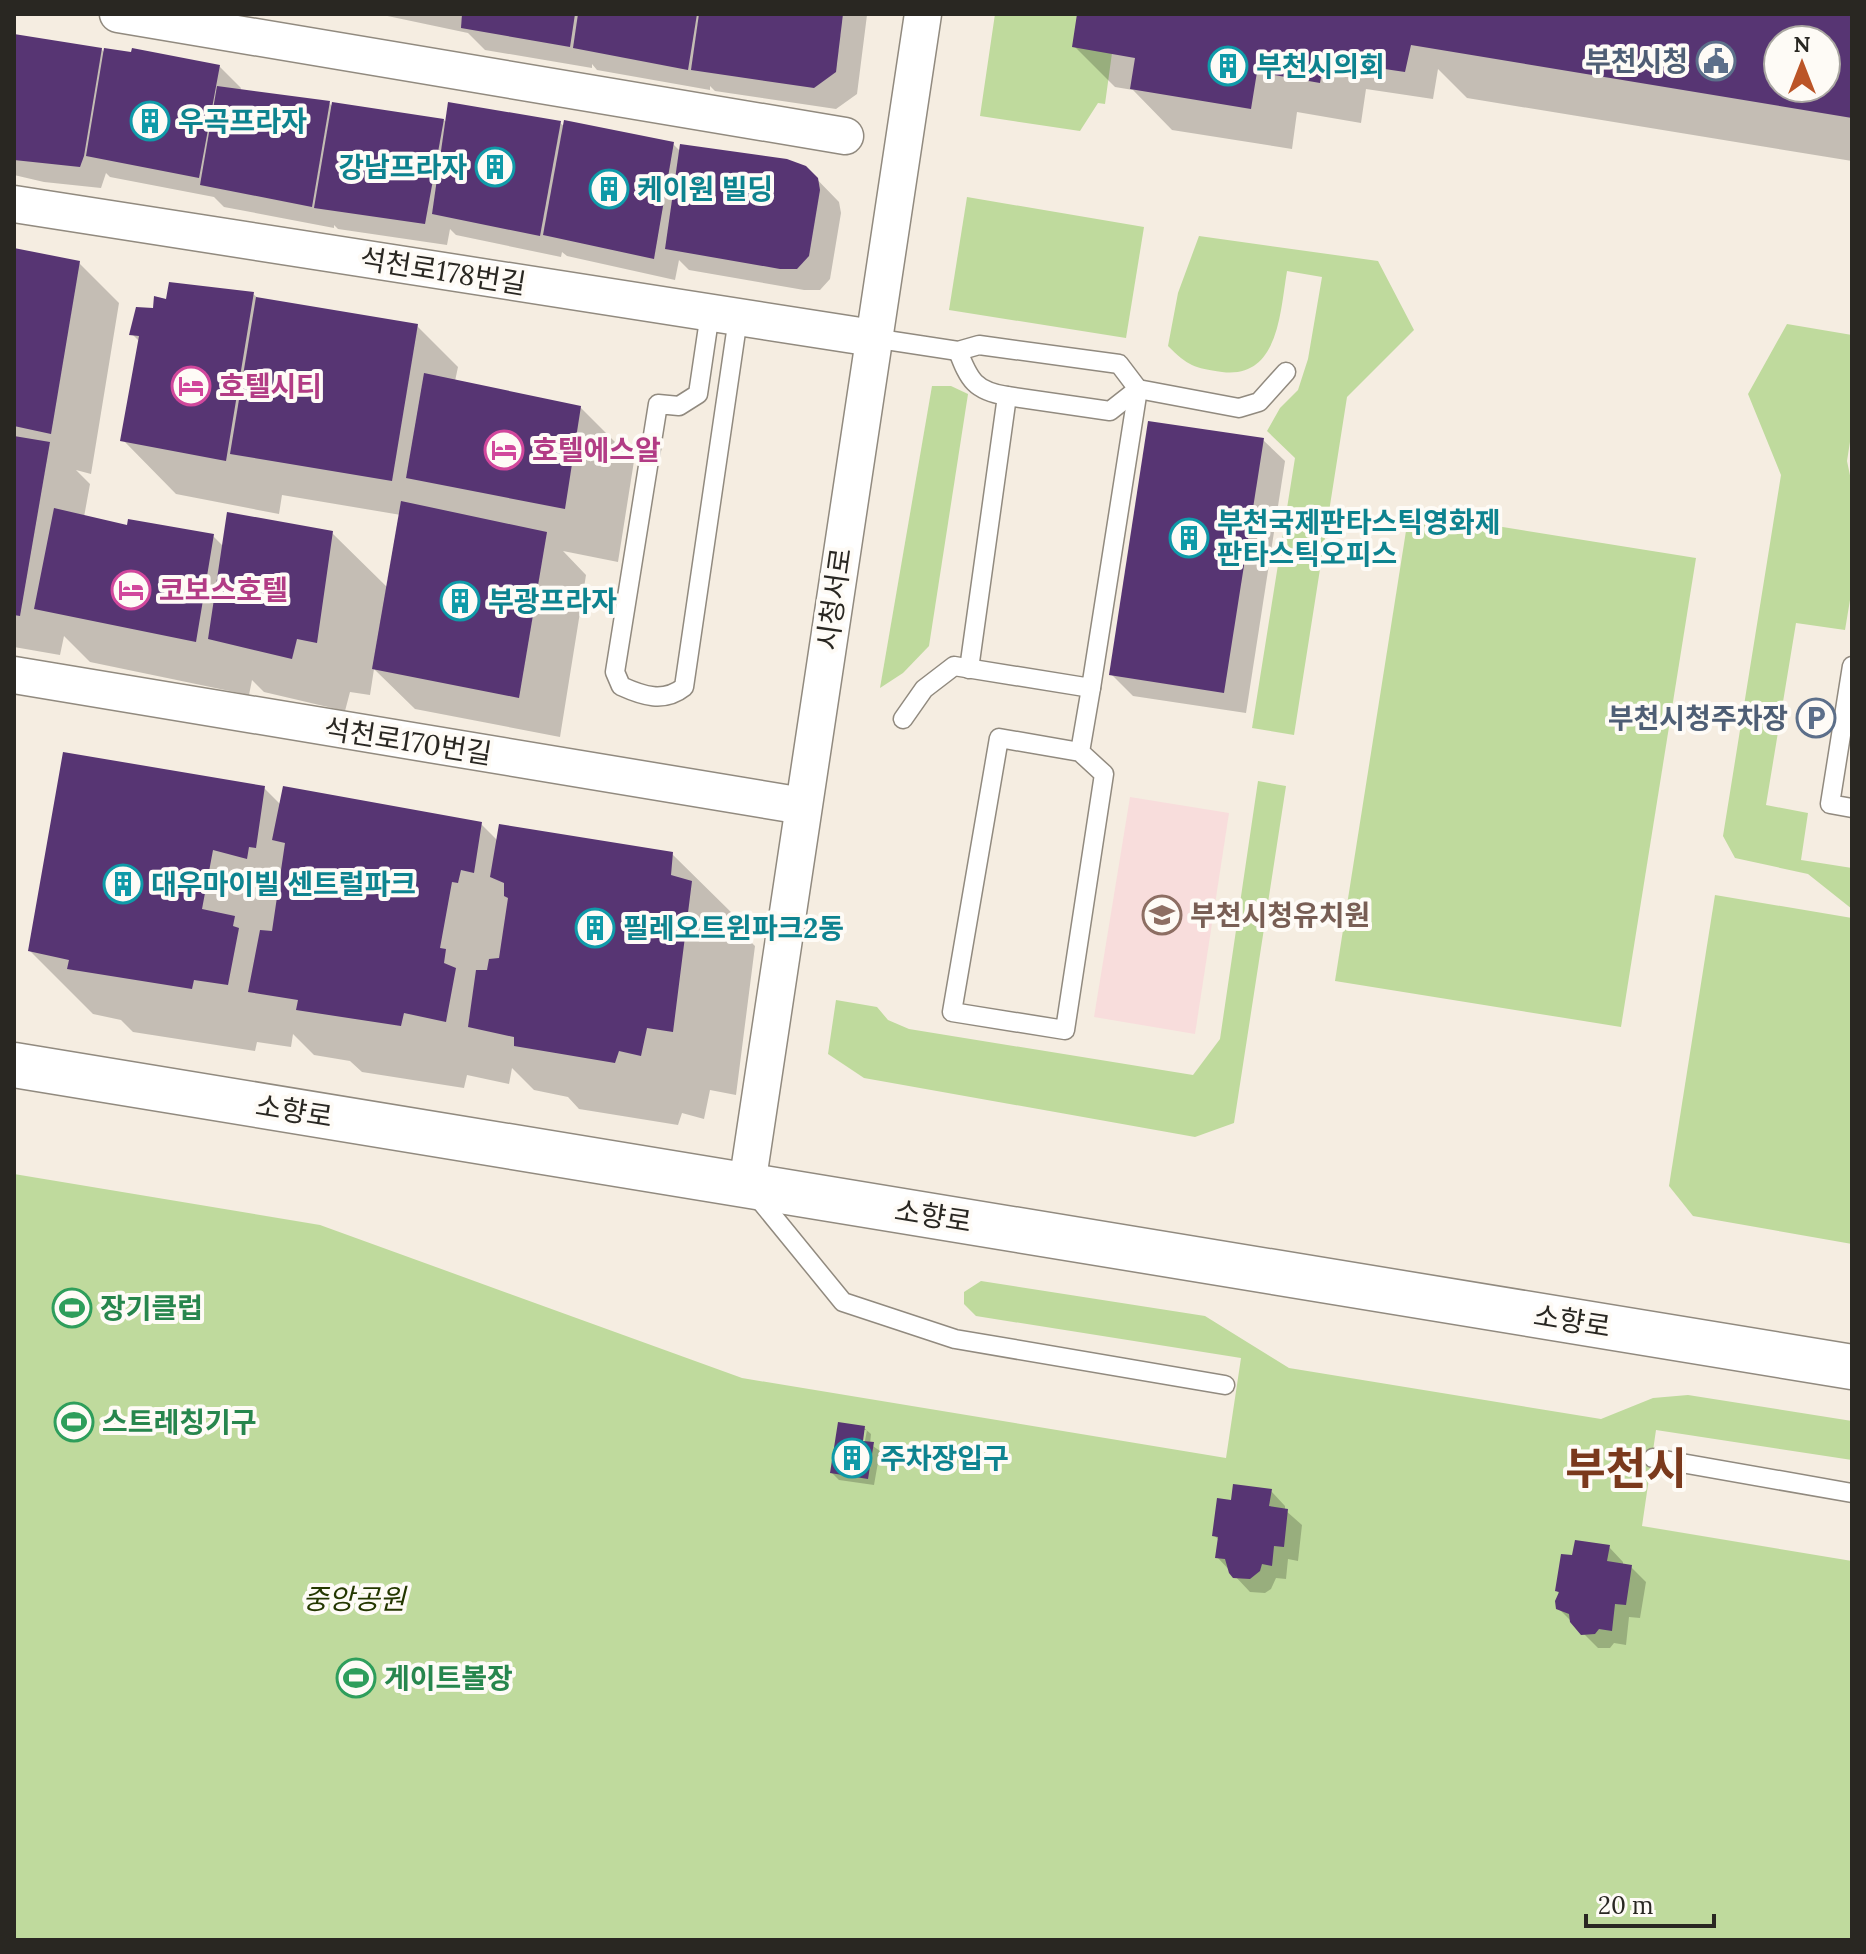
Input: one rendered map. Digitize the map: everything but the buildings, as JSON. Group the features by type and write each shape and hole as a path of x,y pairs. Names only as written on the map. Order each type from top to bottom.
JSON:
{"street":[{"path":"118,14 845,136"},
{"name":"시청서로","path":"747,1185 923,14"},
{"name":"석천로178번길","path":"14,204 873,338"},
{"name":"석천로170번길","path":"14,675 803,806"},
{"name":"소향로","path":"14,1065 1852,1367"}],"lane":[{"path":"724,315 684,687 674,695 655,698 621,686 615,672 658,404 679,406 698,394 724,315"},
{"path":"873,338 958,351 979,345 1119,364 1138,389 1239,408 1259,402 1286,372"},
{"path":"958,351 968,376 986,393 1110,411 1138,389"},
{"path":"1080,752 1138,389"},
{"path":"969,669 1007,396"},
{"path":"903,719 924,689 954,666 1091,688"},
{"path":"1852,666 1849,706 1830,804 1852,808"},
{"path":"999,738 1080,752 1104,774 1065,1030 952,1012 999,738"},
{"path":"747,1185 843,1302 955,1339 1225,1385"},
{"path":"1653,1458 1852,1493"}],"shaded area":[{"name":"부천시청유치원","path":"1130,797 1229,813 1195,1034 1094,1017"}],"green space":[{"path":"995,14 1077,14 1112,53 1105,104 1098,103 1080,131 980,116"},
{"path":"967,197 1144,227 1126,338 949,310"},
{"path":"1199,236 1378,261 1414,330 1347,397 1294,735 1252,728 1295,458 1267,431 1280,408 1298,390 1308,359 1322,277 1287,271 1273,340 1266,354 1255,365 1241,371 1222,372 1198,367 1186,362 1168,346 1178,293"},
{"path":"1787,324 1852,335 1852,429 1847,461 1852,485 1852,588 1845,630 1796,623 1766,805 1808,813 1801,860 1852,868 1852,909 1808,874 1735,858 1723,836 1781,475 1748,394"},
{"path":"932,386 951,386 968,394 929,646 903,673 880,688"},
{"path":"1409,512 1696,558 1621,1027 1335,981"},
{"path":"1258,781 1286,786 1234,1123 1195,1137 864,1078 828,1054 836,1000 877,1007 888,1020 909,1029 1193,1075 1220,1039"},
{"path":"1715,895 1852,918 1852,1244 1693,1216 1669,1186"},
{"name":"중앙공원","path":"14,1174 320,1225 742,1378 1226,1458 1241,1358 976,1316 964,1304 964,1292 981,1281 1205,1316 1289,1368 1601,1419 1653,1398 1688,1395 1852,1421 1852,1460 1656,1430 1642,1526 1852,1561 1852,1940 14,1940"}],"place":[{"name":"부천시청","path":"1716,61"},
{"name":"부천시의회","path":"1228,66"},
{"name":"우곡프라자","path":"150,121"},
{"name":"강남프라자","path":"495,167"},
{"name":"케이원 빌딩","path":"609,189"},
{"name":"호텔시티","path":"191,386"},
{"name":"호텔에스알","path":"504,450"},
{"name":"부천국제판타스틱영화제 판타스틱오피스","path":"1189,538"},
{"name":"코보스호텔","path":"131,590"},
{"name":"부광프라자","path":"460,601"},
{"name":"부천시청주차장","path":"1816,718"},
{"name":"대우마이빌 센트럴파크","path":"123,884"},
{"name":"부천시청유치원","path":"1162,915"},
{"name":"필레오트윈파크2동","path":"595,928"},
{"name":"장기클럽","path":"72,1308"},
{"name":"스트레칭기구","path":"74,1422"},
{"name":"주차장입구","path":"852,1458"},
{"name":"게이트볼장","path":"356,1678"}],"district":[{"name":"부천시","path":"1626,1469"}]}
